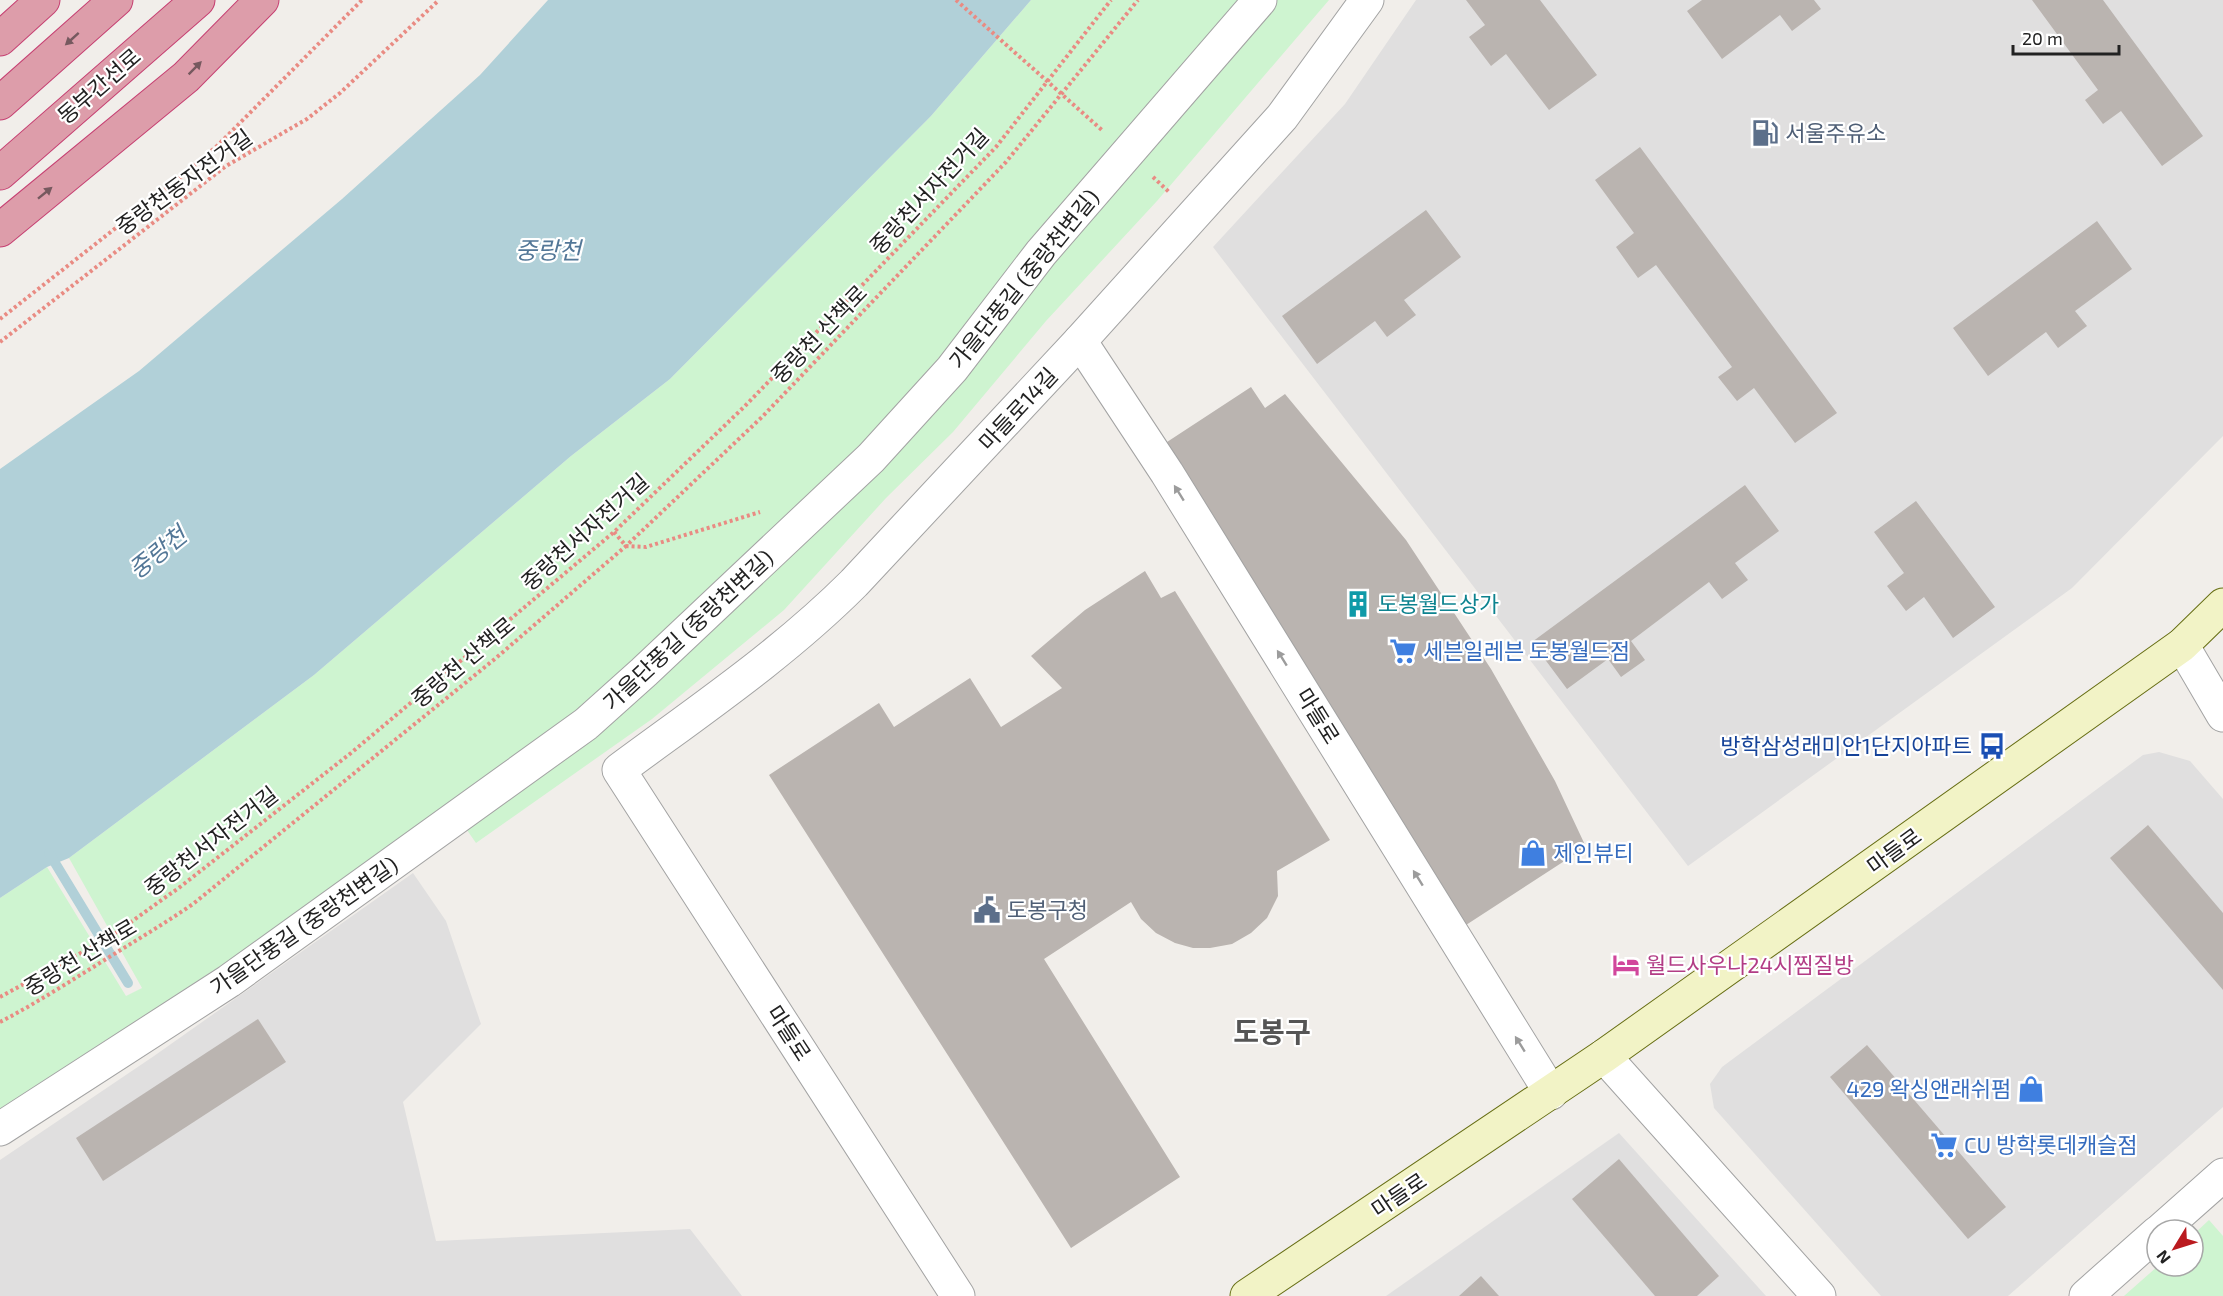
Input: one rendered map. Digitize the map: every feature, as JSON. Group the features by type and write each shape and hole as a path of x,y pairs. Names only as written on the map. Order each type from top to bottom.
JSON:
{"highway":[{"path":"0,39 43,0"},
{"path":"0,103 116,0"},
{"name":"동부간선로","path":"0,173 198,0"},
{"path":"0,230 186,77 262,0"}],"street":[{"name":"가을단풍길 (중랑천변길)","path":"0,1129 230,981 586,724 653,664 871,458 952,369 1041,253 1260,0"},
{"name":"마들로14길","path":"619,770 779,651 829,608 971,460 1282,117 1367,0"},
{"name":"마들로","path":"1080,341 1167,473 1551,1094"},
{"name":"마들로","path":"1247,1296 1551,1094 2182,645 2223,605"},
{"path":"2182,645 2223,680"},
{"path":"2182,645 2223,715"},
{"name":"마들로","path":"619,770 958,1296"},
{"path":"1604,1056 1819,1296"},
{"path":"2175,1218 2223,1175"},
{"path":"2086,1296 2145,1244"}],"path":[{"path":"0,320 183,176 218,145 362,0"},
{"name":"중랑천동자전거길","path":"0,342 226,166 307,119 349,85 439,0"},
{"path":"956,0 1127,153 1193,216"},
{"name":"중랑천서자전거길","path":"0,997 110,937 180,887 351,753 614,532 745,406 996,147 1112,0"},
{"name":"중랑천 산책로","path":"0,1022 50,996 193,904 496,658 626,546 762,417 1006,162 1138,0"},
{"path":"614,532 626,546 646,547 764,511"}],"shaded area":[{"name":"방학삼성래미안1단지아파트","path":"1416,0 2223,0 2223,436 2072,588 1688,866 1213,247 1345,104"},
{"path":"2159,752 2190,761 2223,799 2223,1107 2008,1296 1881,1296 1714,1108 1710,1084 1722,1067 2143,755"},
{"path":"413,873 446,921 481,1024 403,1102 436,1241 690,1229 742,1296 0,1296 0,1160 154,1056"},
{"path":"1619,1133 1766,1296 1386,1296"}],"green space":[{"path":"1031,0 1329,0 1157,201 1046,321 953,432 886,498 784,610 652,719 476,843 453,810 316,904 0,1109 0,898 47,867 126,996 142,988 69,858 314,675 571,456 670,379 931,116"},
{"path":"2209,1220 2223,1236 2223,1296 2124,1296 2145,1277 2205,1278 2205,1224"}],"water":[{"name":"중랑천","path":"548,0 1031,0 931,116 670,379 571,456 314,675 69,858 47,867 0,898 0,469 139,371 342,199 480,75"}],"building":[{"path":"1466,0 1540,0 1597,75 1549,110 1506,54 1491,66 1469,37 1485,25"},
{"path":"1702,0 1814,0 1821,9 1792,31 1780,15 1722,59 1687,11"},
{"path":"2032,0 2103,0 2203,136 2162,166 2121,111 2103,124 2085,100 2098,90"},
{"path":"1640,147 1837,413 1795,443 1754,388 1737,401 1718,377 1732,367 1656,265 1638,278 1616,247 1634,233 1595,180"},
{"path":"1426,210 1461,257 1404,300 1416,315 1387,337 1375,321 1317,364 1282,316"},
{"path":"2097,221 2132,269 2075,311 2087,326 2058,348 2046,332 1988,376 1953,328"},
{"name":"도봉월드상가","path":"1251,387 1265,408 1285,394 1406,540 1491,669 1555,781 1586,847 1466,925 1167,442"},
{"path":"1745,485 1779,531 1735,563 1748,580 1722,599 1709,582 1631,641 1645,660 1621,677 1608,659 1567,689 1532,642"},
{"path":"1916,501 1995,607 1953,638 1924,597 1906,611 1887,586 1904,573 1874,532"},
{"name":"도봉구청","path":"1145,571 1161,598 1175,591 1330,840 1277,871 1278,896 1267,918 1251,933 1232,944 1193,948 1175,943 1156,933 1141,919 1131,902 1044,959 1180,1177 1071,1248 769,775 879,703 894,727 970,678 1001,727 1062,688 1031,656 1085,610"},
{"path":"2148,825 2223,913 2223,990 2110,858"},
{"path":"258,1019 286,1062 103,1181 76,1138"},
{"path":"1867,1045 2006,1207 1968,1239 1830,1077"},
{"path":"1619,1159 1719,1276 1697,1296 1655,1296 1572,1199"},
{"path":"1481,1276 1499,1296 1459,1296"}],"waterway":[{"path":"49,853 128,983"}],"place":[{"name":"서울주유소","path":"1765,133"},
{"name":"도봉월드상가","path":"1358,604"},
{"name":"세븐일레븐 도봉월드점","path":"1403,651"},
{"name":"방학삼성래미안1단지아파트","path":"1992,746"},
{"name":"제인뷰티","path":"1533,853"},
{"name":"도봉구청","path":"987,910"},
{"name":"월드사우나24시찜질방","path":"1626,965"},
{"name":"429 왁싱앤래쉬펌","path":"2031,1089"},
{"name":"CU 방학롯데캐슬점","path":"1944,1145"}],"district":[{"name":"도봉구","path":"1272,1032"}]}
